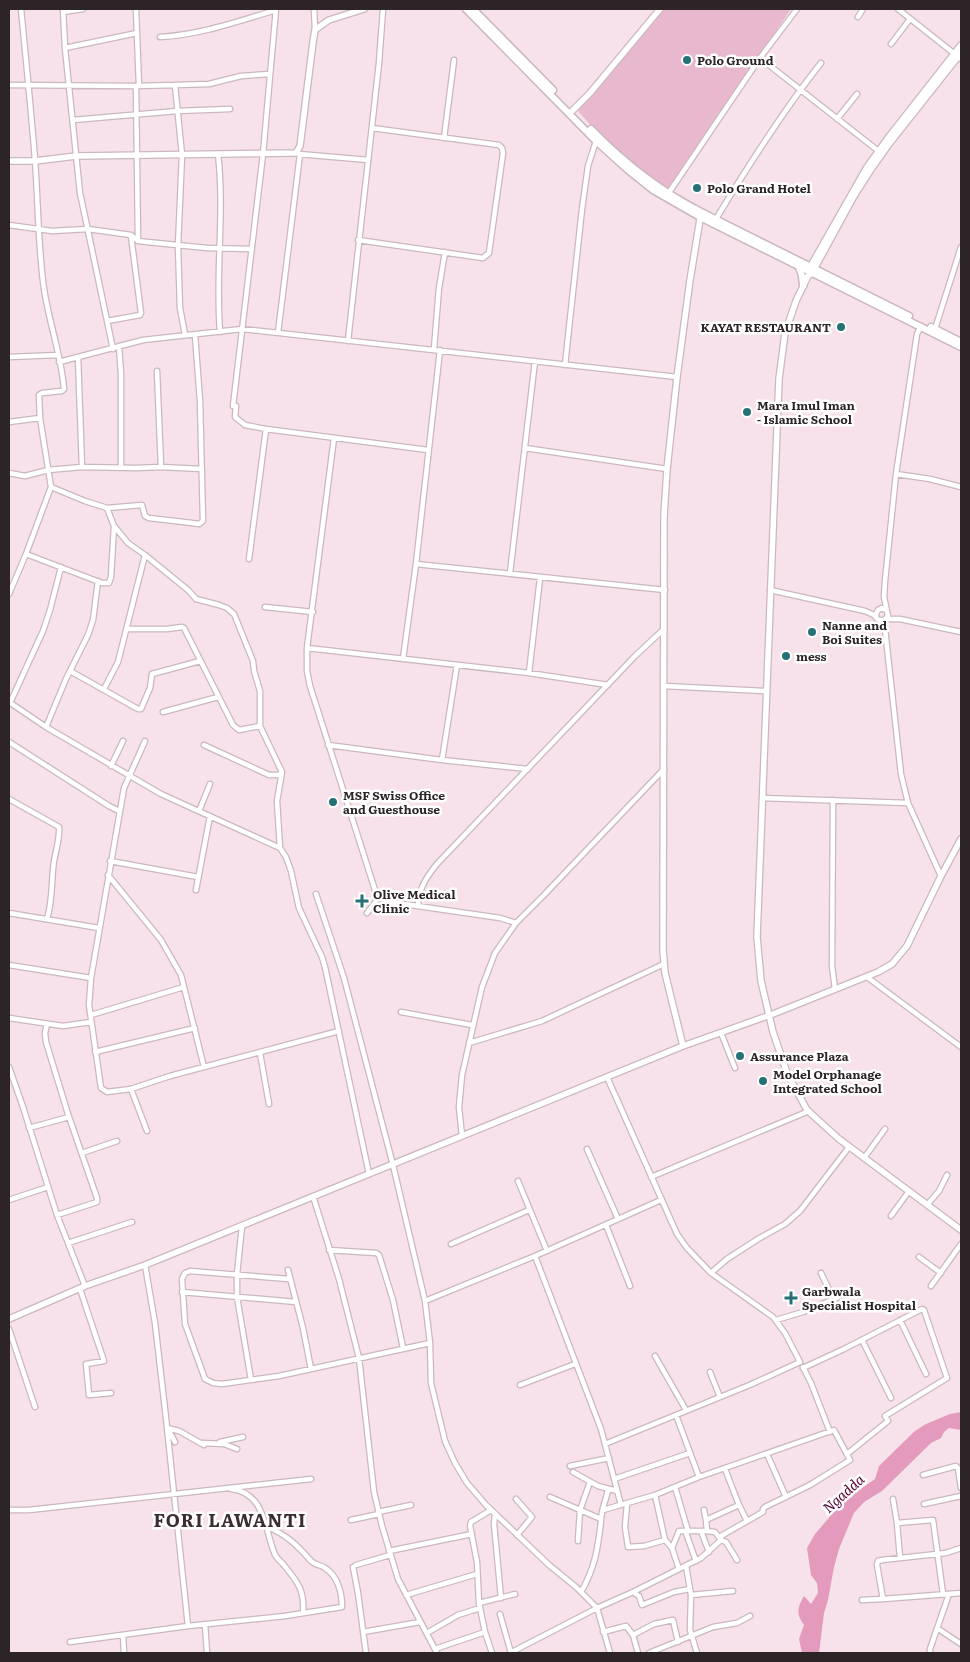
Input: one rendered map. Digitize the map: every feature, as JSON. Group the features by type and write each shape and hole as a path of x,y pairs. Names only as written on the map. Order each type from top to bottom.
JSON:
{"main road":[{"path":"466,9 609,147 642,176 668,194 701,215 716,219 810,271 961,347"},
{"path":"472,9 572,112 596,141 653,190 799,267 961,342"},
{"path":"799,267 803,286"}],"street":[{"path":"9,594 51,487 40,418 39,395 64,389 47,310 38,229 35,161 21,9"},
{"path":"84,9 63,10 65,48 80,193 107,321 116,348 122,405 121,467"},
{"path":"136,9 138,241"},
{"path":"278,333 298,154 315,30 314,9"},
{"path":"315,30 329,20 364,9"},
{"path":"348,341 379,63 383,9"},
{"path":"572,112 660,9"},
{"path":"668,194 760,58 797,9"},
{"path":"858,16 863,9"},
{"path":"898,9 959,55"},
{"path":"160,37 207,31 276,10 263,154 234,406 236,406 235,417 245,425 266,429 428,450"},
{"path":"892,44 910,19"},
{"path":"65,48 137,32"},
{"path":"961,45 959,55 881,152 854,196 810,271 791,314 785,333 782,355 770,590 757,937 761,981 787,1073 808,1111 826,1129 849,1147 961,1230"},
{"path":"760,58 881,152"},
{"path":"444,138 454,60"},
{"path":"716,219 736,185 800,90 821,63"},
{"path":"9,85 137,86 209,84 241,76 270,74"},
{"path":"175,85 182,155 178,246 180,308 184,335"},
{"path":"838,119 856,94"},
{"path":"73,120 177,111 230,109"},
{"path":"358,240 483,258 489,253 503,154 502,148 499,145 372,128"},
{"path":"565,364 582,209 588,166 596,141"},
{"path":"9,161 35,161 76,156 218,154 298,154 368,160"},
{"path":"218,154 220,169 218,300 220,332"},
{"path":"683,1046 674,1016 664,964 664,516 666,469 677,377 701,215"},
{"path":"9,225 52,230 88,229 131,235 138,241 178,246 251,249"},
{"path":"107,321 140,316 141,313 131,235"},
{"path":"935,329 961,247"},
{"path":"403,659 416,564 428,450 437,350 439,288 445,252"},
{"path":"921,326 917,334 896,474 882,619 901,774 908,803 941,876"},
{"path":"59,362 143,340 242,329 677,377"},
{"path":"51,487 107,508 142,505 145,516 149,518 198,524 203,521 200,401 195,335"},
{"path":"9,357 58,355"},
{"path":"78,357 82,467"},
{"path":"510,573 535,361"},
{"path":"157,371 161,466"},
{"path":"9,422 40,418"},
{"path":"249,559 266,429"},
{"path":"334,438 308,648 307,672 328,745 372,881 379,897 390,902 500,918 516,923"},
{"path":"525,448 666,469"},
{"path":"9,473 25,476 48,470 82,467 161,466 202,469"},
{"path":"896,474 930,478 961,488"},
{"path":"107,508 114,526 128,543 188,590 196,599 219,604 234,614 253,661 260,691 260,726 282,772 277,801 280,848 286,857 291,871 299,908 322,957 369,1174"},
{"path":"26,554 98,581 109,583 114,526"},
{"path":"104,689 118,662 128,629 145,555"},
{"path":"416,564 665,590"},
{"path":"61,567 43,631 10,703 129,777 161,794 280,848"},
{"path":"529,674 540,578"},
{"path":"46,727 88,635 93,620 98,581"},
{"path":"770,590 865,611 882,619 900,619 961,632"},
{"path":"265,607 313,612"},
{"path":"865,611 883,610 900,619"},
{"path":"882,619 883,610"},
{"path":"128,629 184,628 235,728 239,730 260,726"},
{"path":"418,906 418,896 424,881 436,866 608,684 664,628"},
{"path":"308,648 608,684"},
{"path":"70,671 141,709 150,688 152,674 200,661"},
{"path":"442,760 457,665"},
{"path":"664,686 766,691"},
{"path":"163,712 218,697"},
{"path":"111,766 123,741"},
{"path":"146,741 124,788 91,978 91,1022 101,1088 107,1092 131,1089 204,1067 339,1031"},
{"path":"9,742 119,811"},
{"path":"204,745 269,775 279,775 282,772"},
{"path":"328,745 528,769"},
{"path":"462,1136 459,1107 462,1075 482,987 495,952 516,923 664,769"},
{"path":"199,811 210,784"},
{"path":"762,798 908,803"},
{"path":"9,799 59,826 60,833 54,863 51,901 47,920"},
{"path":"834,800 832,966 836,989"},
{"path":"196,890 210,816"},
{"path":"9,1319 83,1287 145,1265 683,1046 771,1015 867,977 892,964 902,954 961,839"},
{"path":"110,861 198,877"},
{"path":"108,875 161,940 181,975 204,1067"},
{"path":"316,894 344,978 393,1165 425,1301 430,1343 431,1383 445,1442 454,1463 467,1483 493,1512 597,1608 610,1653"},
{"path":"367,913 379,897"},
{"path":"9,913 99,928"},
{"path":"469,1043 542,1021 664,964"},
{"path":"9,965 91,978"},
{"path":"867,977 961,1046"},
{"path":"91,1015 184,987"},
{"path":"402,1012 472,1025"},
{"path":"9,1018 62,1026 91,1022"},
{"path":"47,1024 46,1042 97,1198 96,1202 57,1215"},
{"path":"95,1052 194,1028"},
{"path":"721,1033 735,1068"},
{"path":"260,1053 269,1104"},
{"path":"9,1068 57,1215 83,1287 104,1361 86,1364 89,1395 111,1392"},
{"path":"607,1077 677,1234 686,1248 711,1273 776,1320 811,1383 830,1432"},
{"path":"131,1089 148,1131"},
{"path":"651,1177 808,1111"},
{"path":"28,1128 69,1117"},
{"path":"864,1158 885,1129"},
{"path":"82,1153 118,1141"},
{"path":"711,1273 727,1259 785,1224 800,1211 849,1147"},
{"path":"587,1148 618,1219"},
{"path":"927,1205 939,1191 947,1176"},
{"path":"518,1182 547,1251"},
{"path":"9,1200 48,1187"},
{"path":"891,1216 909,1191"},
{"path":"313,1196 339,1279 360,1358 374,1492 398,1579 436,1651 485,1632"},
{"path":"425,1301 547,1251 661,1200"},
{"path":"450,1244 530,1210"},
{"path":"68,1243 132,1222"},
{"path":"606,1225 630,1286"},
{"path":"242,1226 237,1274 237,1297 251,1380"},
{"path":"931,1286 961,1244"},
{"path":"329,1250 376,1253 379,1255 393,1300 403,1348"},
{"path":"535,1256 605,1444 617,1490 624,1504 628,1548 665,1540"},
{"path":"919,1257 940,1273"},
{"path":"145,1265 155,1323 188,1626"},
{"path":"288,1270 311,1369"},
{"path":"289,1279 190,1271 184,1273 182,1292 184,1324 205,1379 213,1383 236,1383 279,1376 430,1343"},
{"path":"822,1273 833,1298"},
{"path":"182,1292 296,1302"},
{"path":"776,1320 803,1312 851,1292"},
{"path":"803,1368 922,1309 924,1310 946,1378 885,1416 888,1421 847,1454"},
{"path":"900,1320 926,1374"},
{"path":"9,1329 35,1407"},
{"path":"862,1340 891,1398"},
{"path":"656,1356 686,1410"},
{"path":"605,1444 639,1432 800,1362"},
{"path":"520,1385 575,1364"},
{"path":"710,1372 720,1397"},
{"path":"676,1415 698,1477"},
{"path":"167,1428 175,1442"},
{"path":"167,1428 179,1431 202,1444 243,1437"},
{"path":"500,1614 511,1653 597,1608 696,1561 722,1540 721,1536 763,1512 763,1509 768,1506 850,1460 834,1430 698,1477 654,1495 603,1510"},
{"path":"213,1443 231,1445 237,1449"},
{"path":"614,1479 690,1453"},
{"path":"767,1454 786,1497"},
{"path":"570,1466 609,1458"},
{"path":"923,1475 956,1466 958,1468 961,1488"},
{"path":"725,1469 747,1521"},
{"path":"573,1472 608,1490 617,1490"},
{"path":"9,1510 29,1510 311,1479"},
{"path":"578,1541 580,1510 590,1482"},
{"path":"675,1487 688,1531 686,1533 696,1561"},
{"path":"222,1488 242,1490 253,1498 267,1527 274,1554 296,1579 304,1599 303,1613"},
{"path":"581,1592 589,1578 597,1556 600,1519 608,1490"},
{"path":"654,1495 665,1540 672,1548 679,1569"},
{"path":"924,1504 961,1496"},
{"path":"550,1497 600,1519"},
{"path":"516,1499 532,1518 517,1535"},
{"path":"893,1499 900,1558"},
{"path":"351,1520 411,1505"},
{"path":"706,1520 739,1505"},
{"path":"704,1510 707,1531"},
{"path":"492,1653 479,1605 477,1574 470,1526 472,1522 493,1512"},
{"path":"493,1512 501,1598"},
{"path":"897,1522 933,1520 946,1594 930,1653"},
{"path":"70,1642 342,1607 339,1585 325,1568 314,1563 285,1536 267,1527"},
{"path":"672,1548 679,1531 715,1532 726,1542 737,1560"},
{"path":"701,1531 709,1552"},
{"path":"366,1653 355,1566 390,1553 472,1534"},
{"path":"883,1599 878,1561 939,1554 961,1548"},
{"path":"686,1566 690,1592 690,1622 697,1653"},
{"path":"406,1595 477,1574"},
{"path":"633,1592 639,1596 642,1606 674,1592 733,1591"},
{"path":"862,1600 961,1593"},
{"path":"427,1633 479,1605 515,1594"},
{"path":"649,1653 713,1627 737,1623 750,1616"},
{"path":"633,1635 648,1626 673,1620 678,1642"},
{"path":"363,1632 420,1622"},
{"path":"205,1624 207,1653"},
{"path":"604,1632 626,1626 633,1635 638,1653"},
{"path":"937,1628 961,1644"},
{"path":"123,1635 124,1653"}],"shaded area":[{"name":"Polo Ground","path":"660,9 791,9 666,192 611,148 578,111"},
{"path":"961,1412 961,1430 949,1428 941,1438 931,1443 882,1491 864,1502 854,1513 839,1549 834,1567 824,1613 819,1653 802,1653 799,1639 804,1625 799,1614 800,1604 804,1596 811,1604 818,1593 817,1583 811,1575 807,1548 815,1534 846,1498 875,1479 879,1466 915,1431 950,1414"}],"place":[{"name":"Polo Ground","path":"687,60"},
{"name":"Polo Grand Hotel","path":"697,188"},
{"name":"KAYAT RESTAURANT","path":"841,327"},
{"name":"Mara Imul Iman - Islamic School","path":"747,412"},
{"name":"Nanne and Boi Suites","path":"812,632"},
{"name":"mess","path":"786,656"},
{"name":"MSF Swiss Office and Guesthouse","path":"333,802"},
{"name":"Olive Medical Clinic","path":"362,901"},
{"name":"Assurance Plaza","path":"740,1056"},
{"name":"Model Orphanage Integrated School","path":"763,1081"},
{"name":"Garbwala Specialist Hospital","path":"791,1298"}],"district":[{"name":"FORI LAWANTI","path":"230,1519"}],"water label":[{"name":"Ngadda","path":"843,1493"}]}
